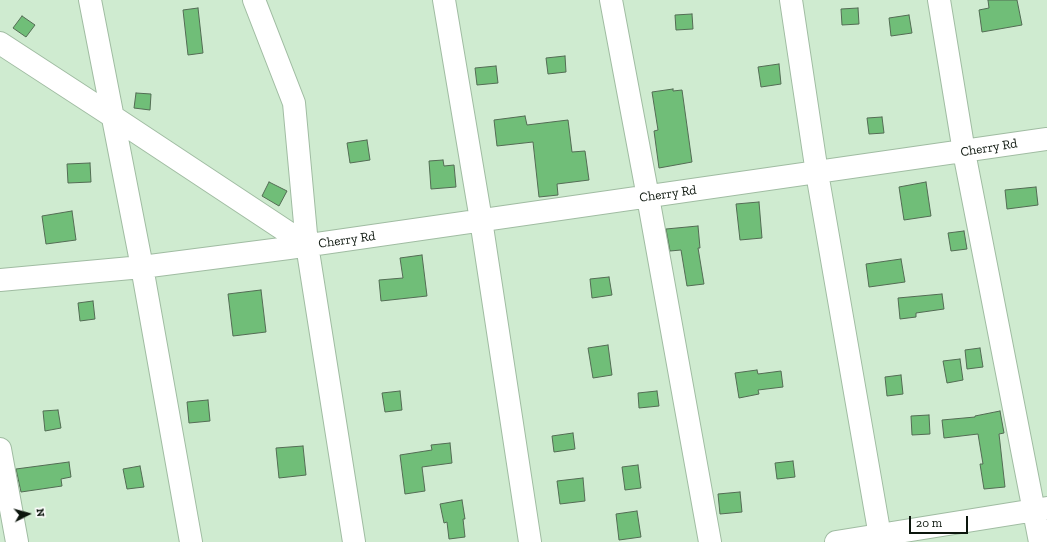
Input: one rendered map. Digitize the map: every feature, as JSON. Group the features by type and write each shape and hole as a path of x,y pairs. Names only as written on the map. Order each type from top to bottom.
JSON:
{"street":[{"path":"90,0 142,267 191,542"},
{"path":"254,0 294,103 298,247 354,542"},
{"path":"444,0 481,220 530,542"},
{"path":"611,0 710,542"},
{"path":"791,0 817,173 880,538"},
{"path":"939,0 964,152 1041,509 1040,542"},
{"path":"0,43 112,116 298,247"},
{"name":"Cherry Rd","path":"0,280 142,267 298,247 1047,139"},
{"path":"0,449 17,542"},
{"path":"836,542 880,538 1041,509"}],"building":[{"path":"988,0 1017,0 1022,25 982,32 979,10 989,8"},
{"path":"198,8 203,53 188,55 183,10"},
{"path":"858,8 859,24 842,25 841,9"},
{"path":"692,14 693,29 676,30 675,15"},
{"path":"909,15 912,33 891,36 889,18"},
{"path":"22,16 35,25 26,37 13,28"},
{"path":"565,56 566,72 548,74 546,58"},
{"path":"779,64 781,84 761,87 758,67"},
{"path":"496,66 498,83 477,85 475,68"},
{"path":"673,89 673,91 682,90 692,162 659,168 654,131 658,130 652,92"},
{"path":"136,93 151,94 150,110 134,108"},
{"path":"525,116 527,125 568,120 572,152 585,151 589,180 557,184 558,195 539,197 533,142 497,146 494,120"},
{"path":"882,117 884,133 869,134 867,118"},
{"path":"367,140 370,160 350,163 347,143"},
{"path":"443,160 444,166 454,165 456,187 431,189 429,161"},
{"path":"90,163 91,182 68,183 67,164"},
{"path":"269,182 287,191 279,206 262,196"},
{"path":"926,182 931,216 904,220 899,187"},
{"path":"1036,187 1038,205 1007,209 1005,190"},
{"path":"759,202 762,238 740,240 736,204"},
{"path":"72,211 76,240 46,244 42,216"},
{"path":"698,226 700,248 698,248 704,284 687,286 681,250 670,251 666,229"},
{"path":"964,231 967,249 951,251 948,233"},
{"path":"422,255 427,296 381,301 379,280 403,278 400,258"},
{"path":"901,259 905,282 869,287 866,264"},
{"path":"609,277 612,295 592,298 590,279"},
{"path":"261,290 266,332 233,336 228,294"},
{"path":"942,294 944,309 916,313 916,317 900,319 898,298"},
{"path":"93,301 95,319 80,321 78,303"},
{"path":"608,345 612,375 593,378 588,348"},
{"path":"980,348 983,367 967,369 965,350"},
{"path":"960,359 963,380 947,383 943,361"},
{"path":"757,370 758,374 781,371 783,387 758,390 759,394 739,398 735,373"},
{"path":"901,375 903,394 887,396 885,377"},
{"path":"400,391 402,410 385,412 382,393"},
{"path":"657,391 659,406 639,408 638,393"},
{"path":"208,400 210,421 189,423 187,402"},
{"path":"58,410 61,428 45,431 43,411"},
{"path":"1000,411 1004,433 999,434 1005,487 984,489 980,464 983,464 978,434 944,438 942,420 975,417"},
{"path":"929,415 930,434 912,435 911,416"},
{"path":"573,433 575,449 554,452 552,436"},
{"path":"450,443 452,463 422,467 425,491 405,494 400,455 432,450 431,445"},
{"path":"303,446 306,475 279,478 276,448"},
{"path":"793,461 795,477 777,479 775,463"},
{"path":"69,462 71,477 61,479 62,486 21,492 16,469"},
{"path":"638,465 641,488 625,490 622,467"},
{"path":"140,466 144,487 127,489 123,469"},
{"path":"583,478 585,501 560,504 557,481"},
{"path":"740,492 742,512 720,514 718,494"},
{"path":"462,500 465,519 463,519 465,537 449,539 447,522 444,523 440,504"},
{"path":"637,511 641,537 619,540 616,514"}]}
